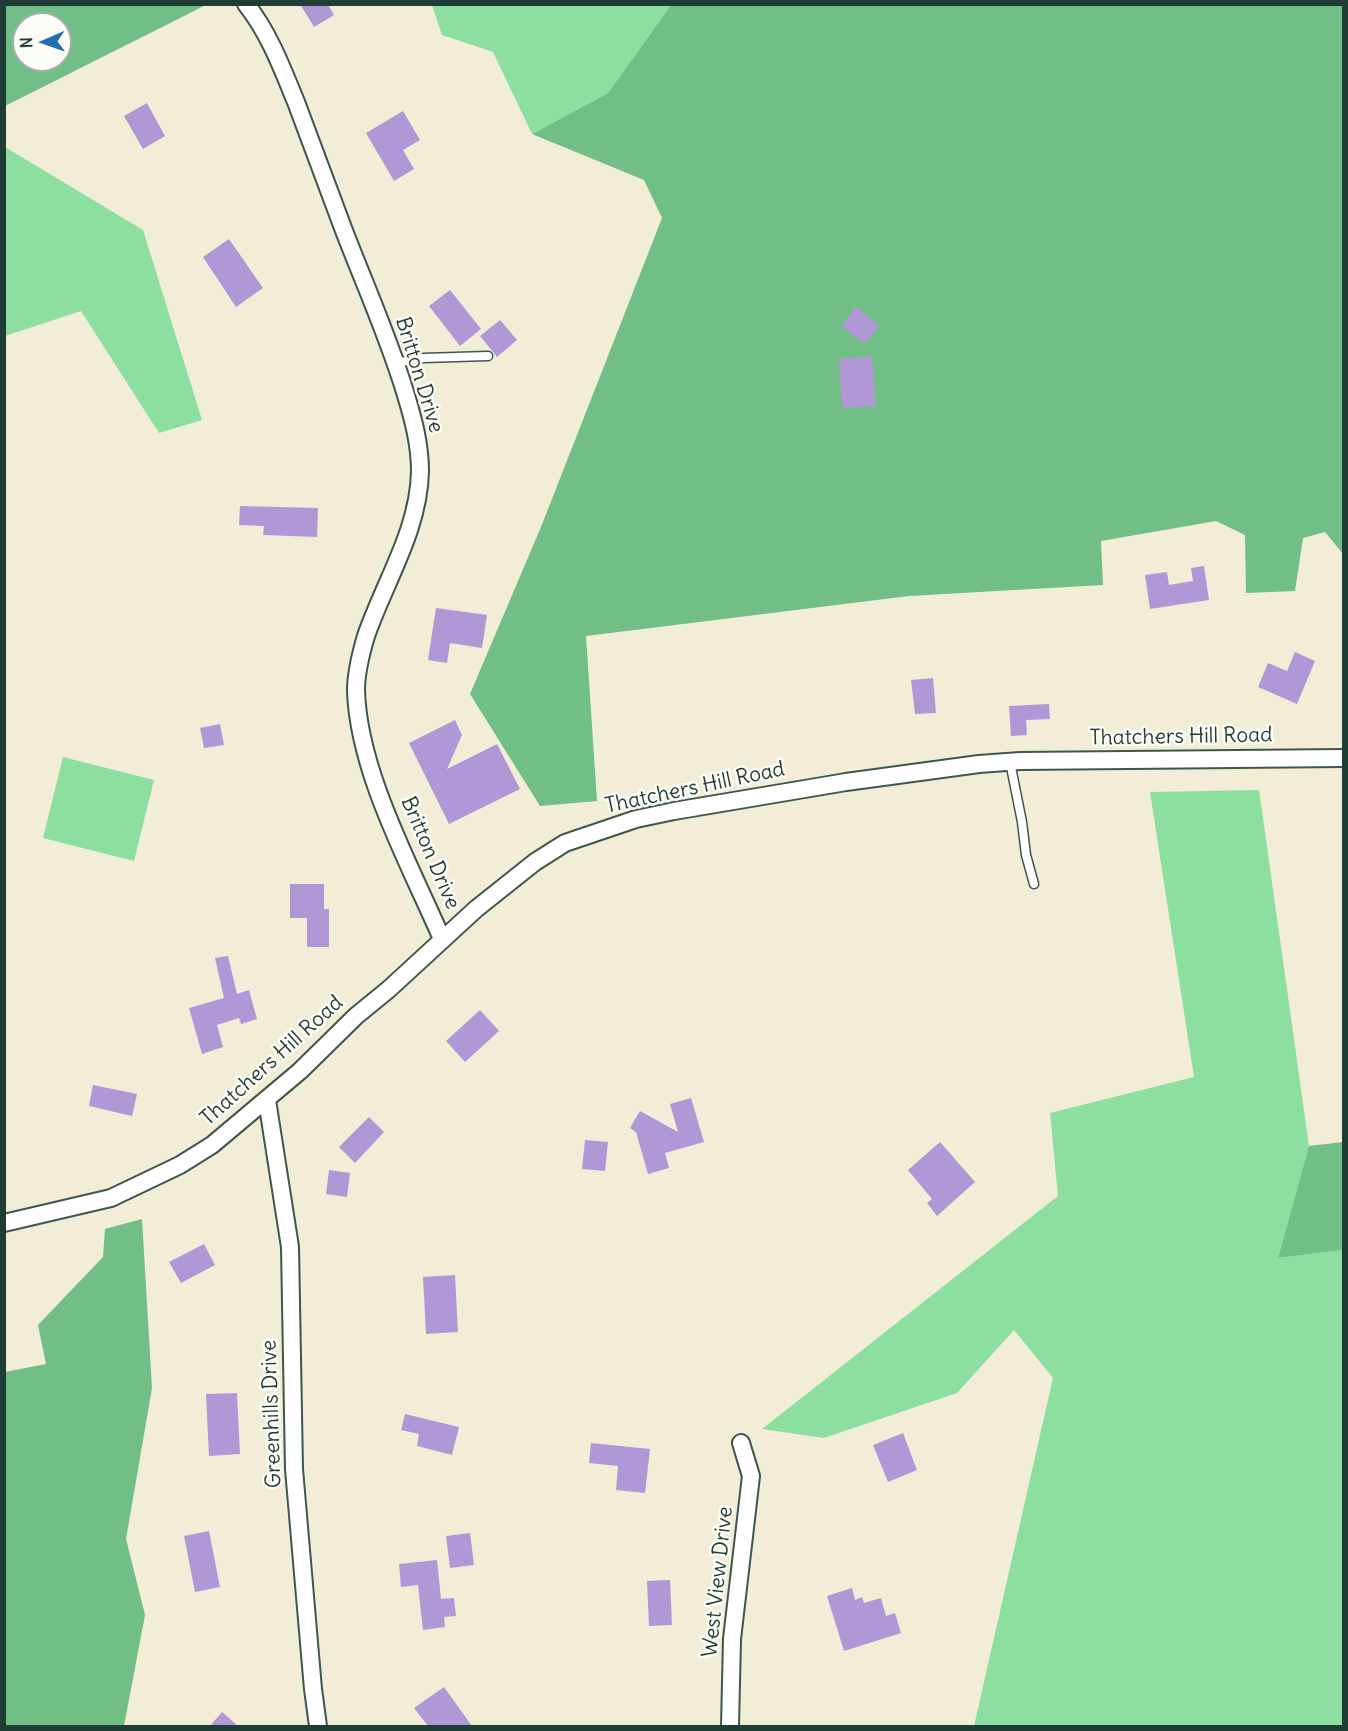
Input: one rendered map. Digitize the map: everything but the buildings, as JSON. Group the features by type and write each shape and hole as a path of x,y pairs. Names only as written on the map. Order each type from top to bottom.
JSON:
{"street":[{"name":"Britton Drive","path":"246,4 258,19 283,70 396,363 418,443 420,471 412,526 367,635 359,661 356,688 358,716 373,775 395,832 442,939"},
{"name":"Thatchers Hill Road","path":"4,1223 111,1198 180,1166 212,1145 267,1100 356,1016 389,989 476,909 536,862 566,843 619,825 674,811 846,782 979,764 1344,758"},
{"name":"Greenhills Drive","path":"267,1100 290,1247 294,1469 318,1726"},
{"name":"West View Drive","path":"730,1726 732,1639 751,1476 741,1443"}],"lane":[{"path":"396,363 423,358 488,356"},
{"path":"1010,762 1026,855 1034,884"}],"green space":[{"path":"5,4 206,5 5,106"},
{"path":"432,5 671,5 608,93 532,134 493,52 442,35"},
{"path":"671,5 1343,5 1343,554 1325,532 1303,538 1295,591 1246,593 1245,535 1216,521 1101,541 1103,585 909,596 586,636 597,801 540,806 470,694 541,527 662,218 644,180 532,134 608,93"},
{"path":"5,147 143,230 202,420 159,433 81,311 5,336"},
{"path":"63,757 154,780 134,861 43,838"},
{"path":"1259,790 1309,1146 1278,1258 1343,1250 1343,1726 974,1726 1053,1378 1014,1330 957,1393 824,1438 762,1429 1058,1196 1050,1113 1194,1077 1150,792"},
{"path":"1343,1142 1343,1250 1278,1258 1309,1146"},
{"path":"142,1219 152,1388 126,1539 145,1615 124,1726 5,1726 5,1372 46,1364 38,1325 103,1257 105,1229"}]}
